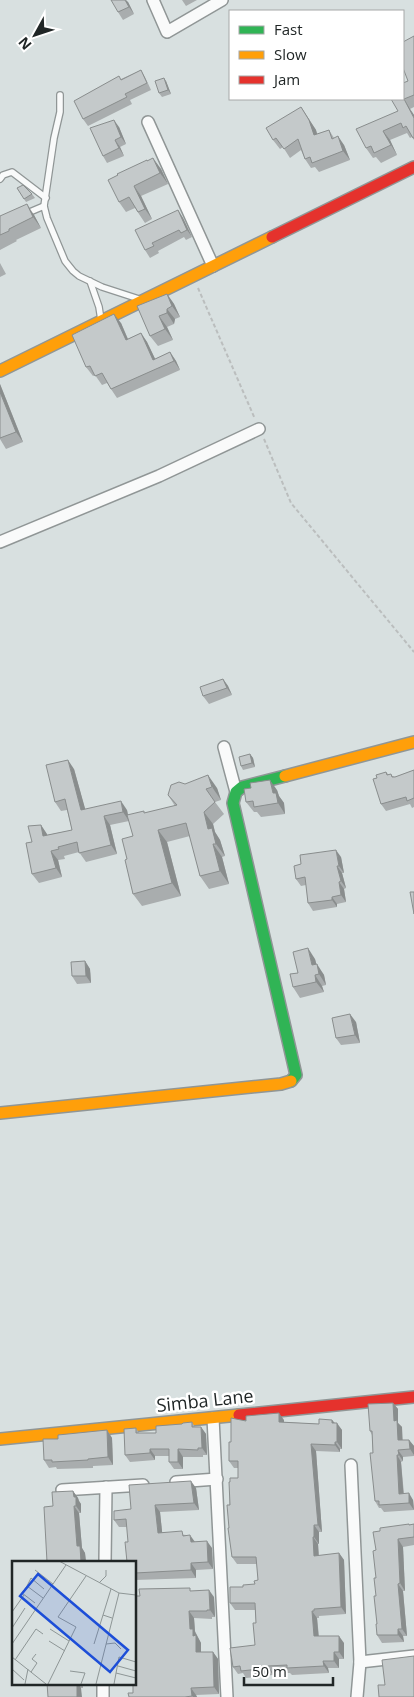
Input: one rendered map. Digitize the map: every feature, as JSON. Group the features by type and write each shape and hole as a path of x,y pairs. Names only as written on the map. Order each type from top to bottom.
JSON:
{"street":[{"path":"152,0 167,32 222,0"},
{"path":"148,122 213,266"},
{"path":"0,371 414,167"},
{"path":"0,542 159,476 259,429"},
{"path":"236,792 242,787 414,742"},
{"path":"0,1113 281,1084 292,1081 296,1075 233,803 236,792 224,747"},
{"name":"Simba Lane","path":"0,1439 414,1397"},
{"path":"213,1418 227,1697"},
{"path":"351,1465 360,1662 356,1697"},
{"path":"62,1490 217,1479"},
{"path":"105,1561 106,1487"},
{"path":"360,1662 414,1656"},
{"path":"103,1684 103,1697"}],"lane":[{"path":"60,95 60,112 54,138 44,206 47,218 65,261 79,276 144,301"},
{"path":"0,179 3,175 12,172 46,198"},
{"path":"18,217 44,206"},
{"path":"90,281 101,322"}],"path":[{"path":"194,276 291,503 414,652"}],"building":[{"path":"111,0 125,0 129,7 118,12"},
{"path":"414,36 414,95 404,99 404,83 408,81 404,71 404,41"},
{"path":"141,70 147,83 125,94 127,97 83,119 74,101 119,76 121,80"},
{"path":"164,78 168,90 159,93 155,81"},
{"path":"404,99 414,118 414,138 406,126 403,128 401,123 383,131 391,145 374,153 371,146 366,148 356,129 398,111 392,100"},
{"path":"301,107 309,120 314,135 329,130 332,139 338,136 343,151 312,163 310,157 305,159 298,139 284,149 276,138 273,140 266,128"},
{"path":"114,120 121,137 115,140 119,148 103,156 90,128"},
{"path":"153,158 160,173 134,186 145,209 138,212 129,197 119,202 108,180"},
{"path":"23,185 32,194 24,199 17,188"},
{"path":"27,204 33,217 0,235 0,216"},
{"path":"178,210 187,230 181,233 179,230 152,243 154,246 145,250 135,230"},
{"path":"167,294 172,306 167,309 167,313 159,316 165,329 150,336 137,306"},
{"path":"114,314 126,340 141,333 153,360 170,352 174,361 111,389 102,373 95,376 90,366 86,367 72,335"},
{"path":"0,392 16,432 0,438"},
{"path":"223,679 227,688 203,696 200,687"},
{"path":"250,754 252,763 241,766 239,757"},
{"path":"68,760 81,810 121,801 123,812 104,816 111,845 79,853 77,842 58,847 59,849 51,851 56,868 32,874 26,843 32,842 28,826 41,825 43,836 72,830 65,799 55,802 46,765"},
{"path":"414,770 414,798 407,801 406,797 381,804 373,779 377,778 376,775 386,772 387,775 391,774 392,777 395,777"},
{"path":"208,775 212,787 206,789 215,802 204,812 208,829 212,828 216,844 213,844 220,871 200,876 186,823 158,830 172,883 133,894 122,839 133,836 127,815 177,805 168,795 171,785 179,782 185,784"},
{"path":"270,780 278,803 254,807 253,801 246,802 244,789 251,788 250,783"},
{"path":"336,850 339,866 337,866 341,881 339,882 341,895 332,897 332,900 308,903 305,877 296,879 294,866 301,864 300,855"},
{"path":"410,892 414,892 414,914"},
{"path":"308,948 312,965 317,964 319,974 315,975 316,982 293,987 290,974 298,973 293,952"},
{"path":"85,961 86,976 72,976 71,962"},
{"path":"350,1014 355,1035 336,1038 332,1018"},
{"path":"393,1403 394,1421 397,1420 398,1440 409,1440 410,1449 398,1450 399,1455 397,1455 399,1494 409,1493 409,1503 379,1505 379,1501 375,1501 370,1453 373,1453 372,1431 370,1431 368,1404"},
{"path":"279,1413 279,1422 319,1424 319,1419 332,1420 332,1423 337,1423 337,1442 335,1442 335,1445 311,1444 318,1525 314,1525 313,1537 314,1556 339,1553 341,1607 314,1609 312,1611 314,1636 339,1636 339,1652 334,1652 334,1661 323,1661 324,1666 287,1668 287,1665 268,1666 268,1668 241,1671 240,1666 233,1667 230,1648 255,1645 253,1623 256,1623 255,1603 230,1603 230,1587 243,1587 243,1585 255,1584 254,1581 258,1580 256,1557 232,1557 227,1505 230,1505 230,1478 238,1478 238,1461 229,1461 231,1418 246,1421 246,1416"},
{"path":"192,1422 192,1427 201,1427 202,1448 198,1448 198,1450 178,1449 178,1462 169,1462 169,1449 150,1449 150,1453 125,1455 124,1429 136,1428 136,1433 156,1433 156,1426"},
{"path":"107,1430 108,1457 52,1462 52,1460 44,1460 43,1439 58,1439 58,1435"},
{"path":"191,1481 194,1503 155,1505 158,1533 182,1531 183,1536 190,1535 191,1542 207,1541 208,1562 191,1563 191,1570 136,1573 136,1561 127,1561 125,1542 128,1542 126,1519 114,1520 114,1511 131,1509 129,1485"},
{"path":"73,1491 74,1497 76,1497 76,1506 74,1506 77,1546 80,1546 81,1561 47,1561 44,1507 53,1506 52,1492"},
{"path":"414,1524 414,1537 398,1539 400,1583 398,1584 402,1629 398,1629 398,1635 377,1635 374,1596 376,1596 374,1578 376,1578 373,1551 376,1550 373,1532 380,1531 380,1528"},
{"path":"190,1588 190,1591 209,1590 210,1610 189,1611 190,1629 193,1629 193,1636 196,1635 196,1652 213,1652 214,1687 191,1688 192,1696 185,1697 129,1697 128,1693 133,1693 133,1684 136,1684 136,1596 140,1596 139,1589"},
{"path":"414,1656 414,1697 379,1697 378,1685 385,1685 382,1660"},
{"path":"47,1684 77,1684 77,1697 48,1697"}],"traffic: fast":[{"path":"285,776 242,787 236,792 233,803 296,1075 291,1081"}],"traffic: slow":[{"path":"0,371 272,237"},
{"path":"285,776 414,742"},
{"path":"0,1113 281,1084 291,1081"},
{"path":"0,1439 239,1415"}],"traffic: jam":[{"path":"272,237 414,167"},
{"path":"239,1415 414,1397"}]}
